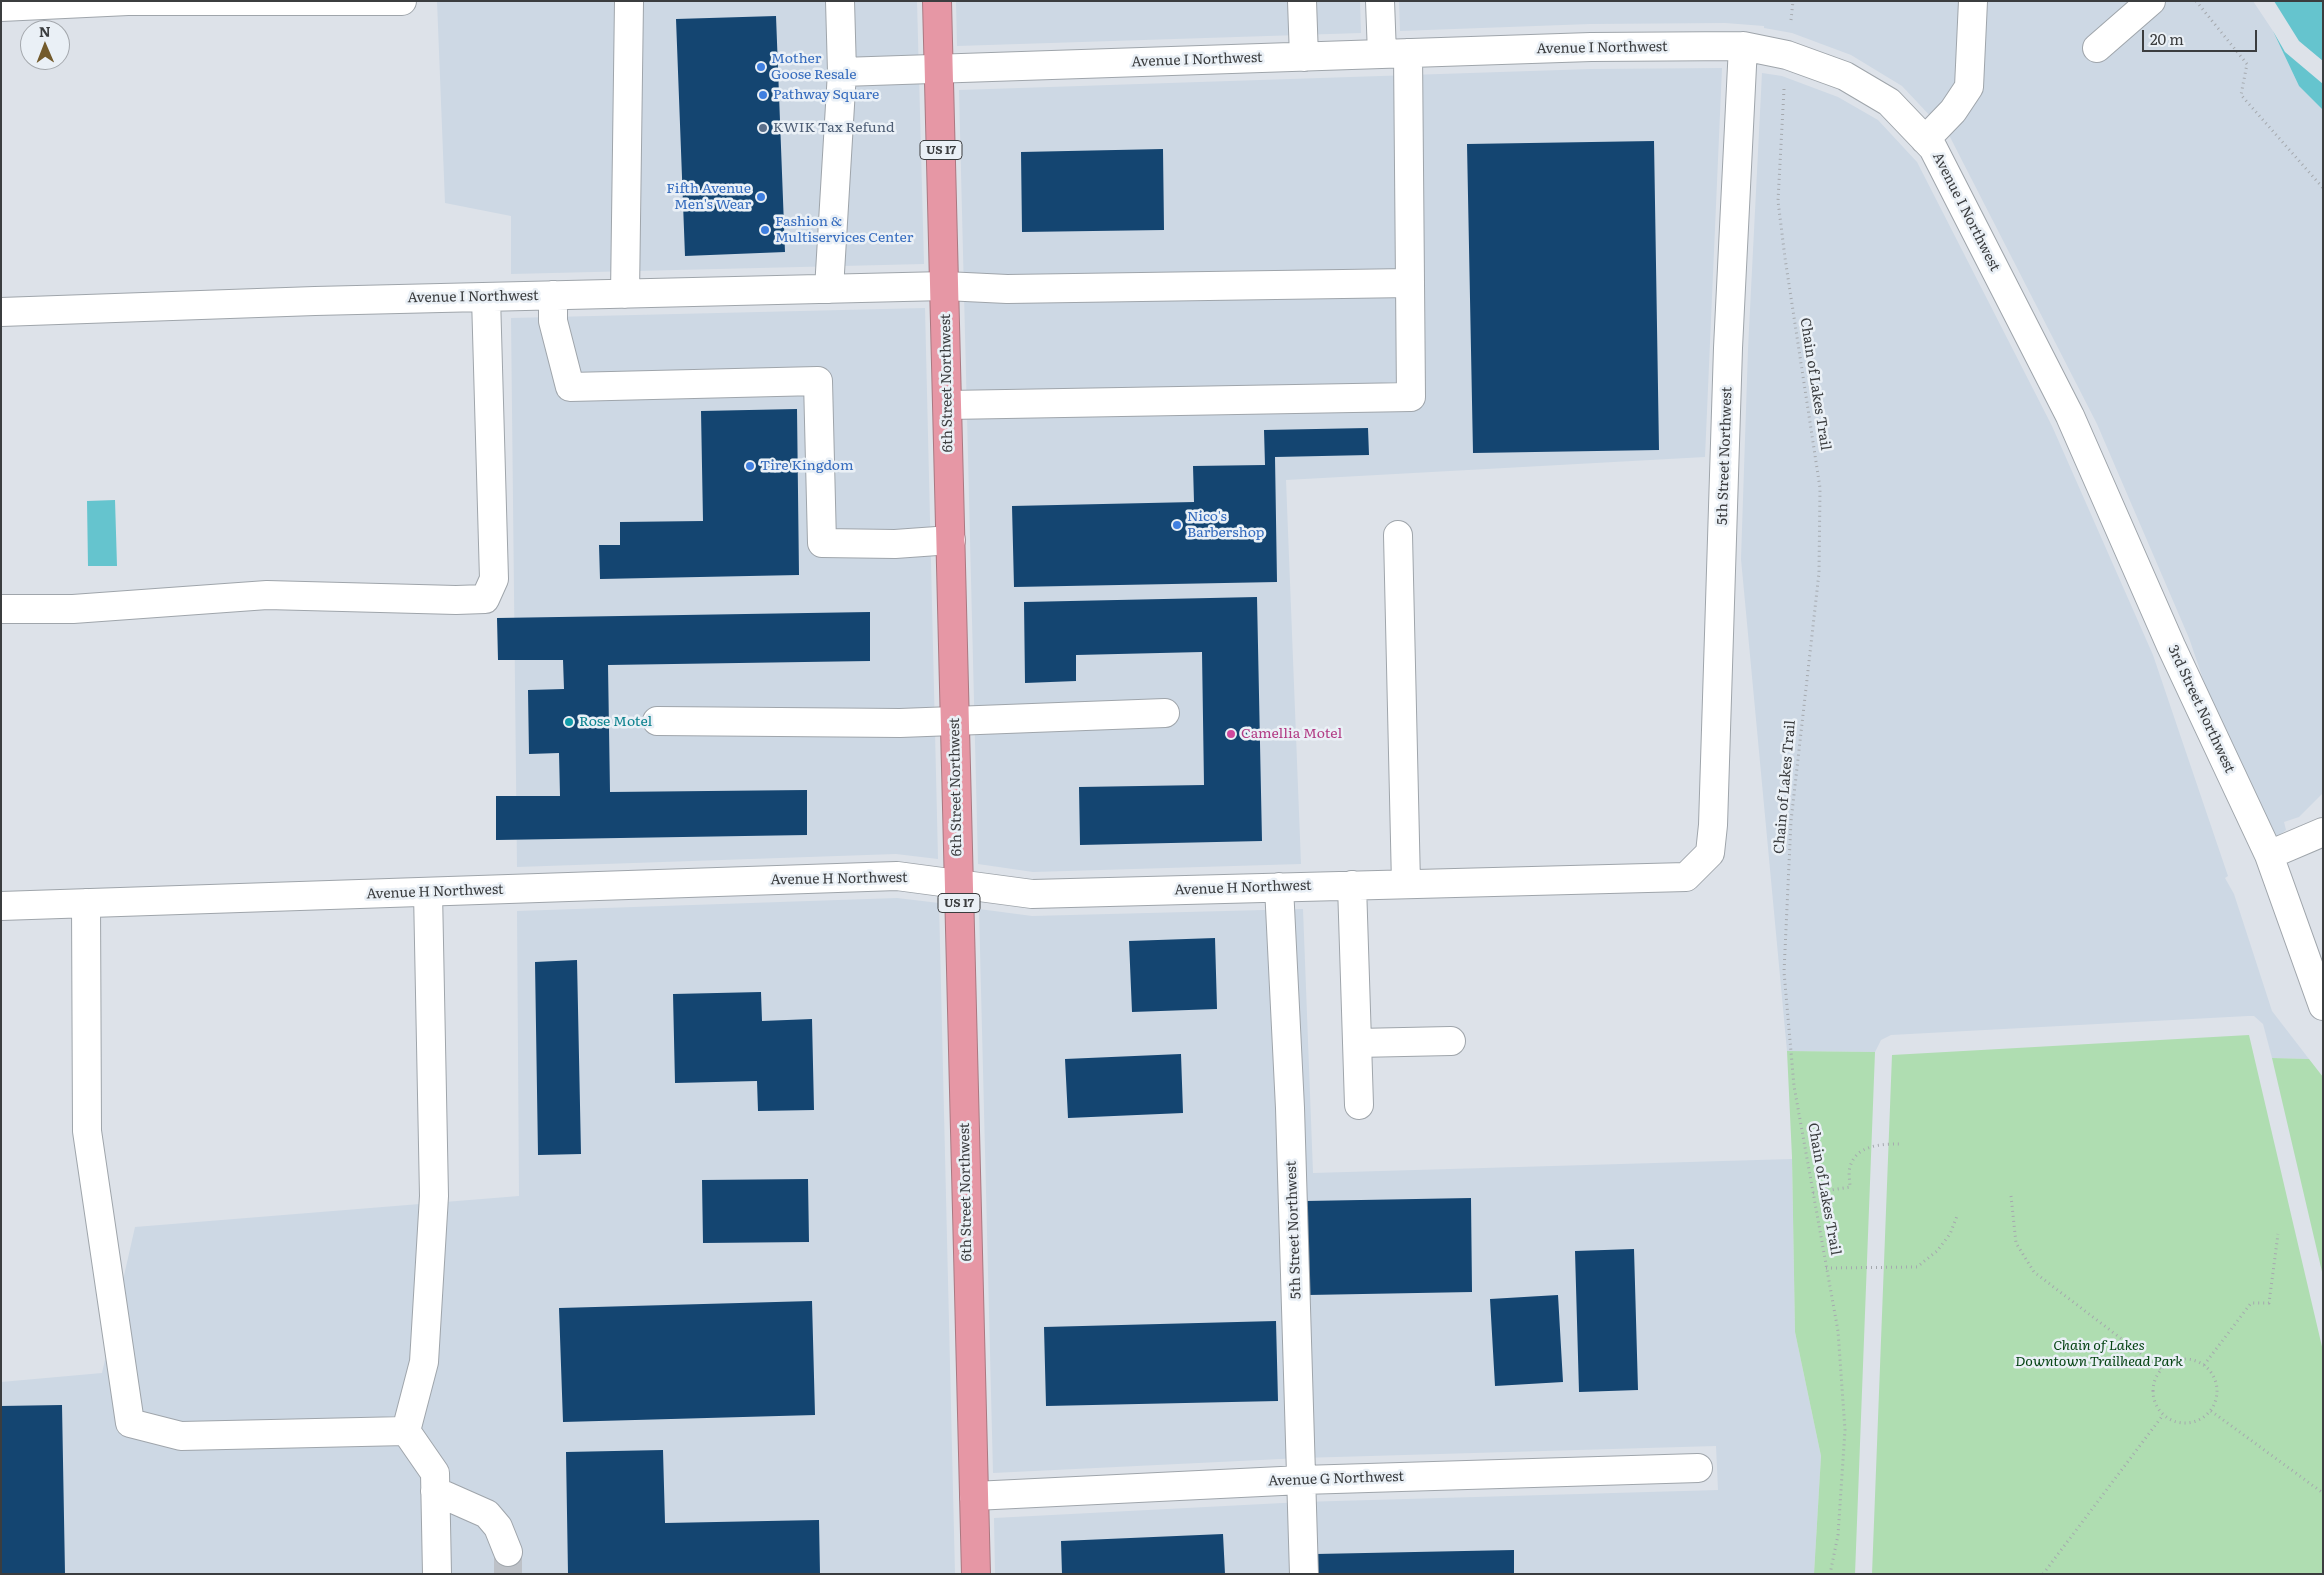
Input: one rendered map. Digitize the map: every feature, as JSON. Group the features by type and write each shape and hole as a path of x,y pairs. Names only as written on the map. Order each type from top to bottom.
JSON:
{"highway":[{"name":"6th Street Northwest","path":"937,1 976,1574"}],"street":[{"path":"1,7 128,1 402,1"},
{"path":"624,294 629,1"},
{"path":"829,289 842,72 840,1"},
{"path":"1302,1 1304,57"},
{"path":"948,405 1411,397 1410,283 1395,53 1380,1"},
{"path":"1925,140 1953,111 1968,87 1973,1"},
{"path":"2097,48 2151,1"},
{"name":"Avenue I Northwest","path":"842,72 1590,46 1743,46 1787,55 1845,76 1889,102 1933,148 2070,416"},
{"name":"5th Street Northwest","path":"1701,862 1710,853 1713,825 1728,348 1743,46"},
{"name":"Avenue I Northwest","path":"1,312 553,295 945,286 1007,289 1410,283"},
{"path":"553,295 553,321 570,387 818,381 822,543 895,544 951,540"},
{"path":"1,609 73,609 267,595 456,600 485,599 494,579 486,297"},
{"name":"3rd Street Northwest","path":"2070,416 2171,646 2269,855 2323,1006"},
{"path":"1398,535 1406,884"},
{"path":"657,721 900,723 1165,713"},
{"path":"2269,855 2323,832"},
{"name":"Avenue H Northwest","path":"1,906 897,876 1032,894 1686,877 1701,862"},
{"path":"1352,885 1359,1105"},
{"name":"5th Street Northwest","path":"1279,887 1290,1108 1304,1574"},
{"path":"428,892 434,1196 424,1362 406,1431 435,1473 437,1574"},
{"path":"86,903 87,1131 130,1423 181,1436 406,1431"},
{"path":"1357,1043 1451,1041"},
{"name":"Avenue G Northwest","path":"974,1496 1302,1480 1698,1468"},
{"path":"435,1491 487,1514 498,1527 508,1552"}],"path":[{"name":"Chain of Lakes Trail","path":"1793,1 1787,55 1778,201 1784,258 1820,488 1819,573 1791,822 1784,972 1794,1086 1838,1331 1844,1430 1838,1535 1830,1574"},
{"path":"2196,1 2246,64 2241,95 2323,188"},
{"path":"1813,1193 1850,1187 1850,1167 1857,1154 1877,1144 1899,1144"},
{"path":"2011,1196 2016,1243 2034,1272 2161,1369"},
{"path":"1826,1268 1917,1267 1937,1251 1950,1234 1957,1216"},
{"path":"2204,1365 2251,1303 2269,1303 2278,1234"},
{"path":"2184,1358 2196,1360 2204,1365 2215,1377 2218,1389 2211,1411 2198,1420 2186,1423 2174,1421 2163,1414 2155,1404 2152,1392 2154,1380 2161,1369 2172,1361 2184,1358"},
{"path":"2211,1411 2323,1493"},
{"path":"2043,1574 2163,1414"}],"shaded area":[{"path":"437,1 917,1 924,264 511,274 511,216 445,203"},
{"path":"956,1 1360,1 1361,33 957,46"},
{"path":"1399,1 2253,1 2273,31 2299,86 2323,110 2323,793 2299,817 2284,822 2286,830 2261,849 2189,638 2097,424 1950,137 1902,86 1851,55 1792,33 1764,28 1764,26 1725,23 1590,24 1400,31"},
{"path":"1722,68 1705,457 1286,480 1301,864 1033,872 978,864 959,90 1591,69"},
{"path":"1762,73 1782,76 1838,97 1878,120 1917,162 2052,426 2153,655 2228,876 2225,878 2234,894 2272,1011 2309,1059 2272,1058 2263,1024 2254,1016 1891,1035 1881,1040 1875,1052 1787,1051 1741,559 1748,349"},
{"path":"925,308 938,859 896,854 517,867 511,318"},
{"path":"897,898 939,903 955,1574 1,1574 1,1382 102,1373 135,1227 519,1196 517,911"},
{"path":"979,909 1032,916 1303,909 1313,1173 1792,1159 1795,1332 1821,1456 1814,1574 995,1574 994,1518 1302,1502 1718,1490 1716,1446 1301,1458 993,1473"}],"green space":[{"name":"Chain of Lakes Downtown Trailhead Park","path":"2249,1035 2323,1351 2323,1574 1872,1574 1892,1055"},
{"path":"1787,1051 1875,1052 1855,1574 1814,1574 1821,1456 1795,1332 1792,1157"},
{"path":"2272,1058 2309,1059 2323,1077 2323,1276"}],"water":[{"path":"2274,1 2323,1 2323,61 2299,41"},
{"path":"2273,31 2285,52 2323,84 2323,110 2299,86"},
{"path":"115,500 117,566 88,566 87,501"}],"building":[{"path":"776,16 785,252 685,256 676,19"},
{"path":"1654,141 1659,450 1473,453 1467,144"},
{"path":"1163,149 1164,230 1022,232 1021,152"},
{"name":"Tire Kingdom","path":"797,409 799,575 600,579 599,545 620,545 620,522 703,521 701,411"},
{"path":"1368,428 1369,455 1275,457 1277,582 1014,587 1012,506 1194,502 1193,466 1265,465 1264,430"},
{"name":"Camellia Motel","path":"1257,597 1262,841 1080,845 1079,787 1204,785 1202,652 1076,655 1076,681 1025,683 1024,602"},
{"name":"Rose Motel","path":"870,612 870,661 608,665 610,792 807,790 807,835 496,840 496,796 560,796 559,753 529,754 528,690 564,689 563,660 498,660 497,618"},
{"path":"1215,938 1217,1009 1132,1012 1129,941"},
{"path":"577,960 581,1154 538,1155 535,962"},
{"path":"761,992 762,1021 812,1019 814,1110 758,1111 757,1081 675,1083 673,994"},
{"path":"1181,1054 1183,1113 1068,1118 1065,1059"},
{"path":"808,1179 809,1242 703,1243 702,1180"},
{"path":"1471,1198 1472,1292 1308,1295 1306,1201"},
{"path":"1634,1249 1638,1390 1579,1392 1575,1251"},
{"path":"1558,1295 1563,1382 1495,1386 1490,1299"},
{"path":"812,1301 815,1415 563,1422 559,1308"},
{"path":"1276,1321 1278,1401 1046,1406 1044,1327"},
{"path":"62,1405 65,1574 1,1574 1,1406"},
{"path":"663,1450 665,1523 819,1520 820,1574 568,1574 566,1452"},
{"path":"1223,1534 1225,1574 1062,1574 1061,1541"},
{"path":"1514,1550 1514,1574 1316,1574 1316,1554"}],"tunnel":[{"path":"508,1552 508,1574"}],"place":[{"name":"Mother Goose Resale","path":"761,67"},
{"name":"Pathway Square","path":"763,95"},
{"name":"KWIK Tax Refund","path":"763,128"},
{"name":"Fifth Avenue Men's Wear","path":"761,197"},
{"name":"Fashion & Multiservices Center","path":"765,230"},
{"name":"Tire Kingdom","path":"750,466"},
{"name":"Nico's Barbershop","path":"1177,525"},
{"name":"Rose Motel","path":"569,722"},
{"name":"Camellia Motel","path":"1231,734"}]}
